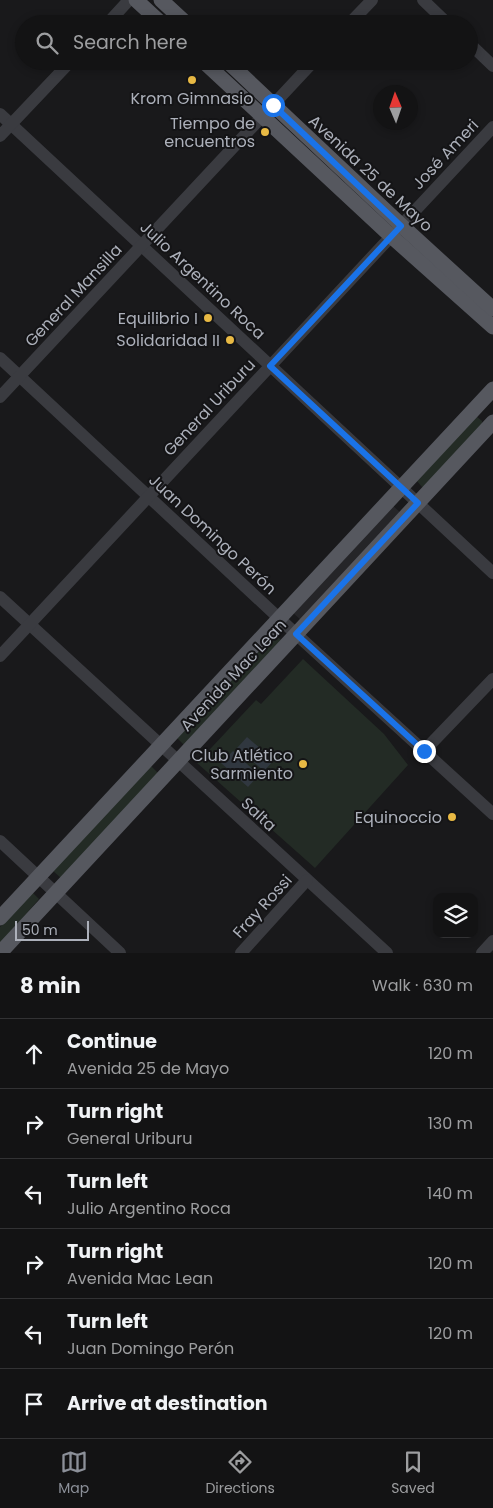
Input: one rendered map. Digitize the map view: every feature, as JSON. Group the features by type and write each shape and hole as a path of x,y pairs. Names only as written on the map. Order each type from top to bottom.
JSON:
{"main road":[{"path":"136,0 152,15"},
{"path":"161,0 177,15"},
{"name":"Avenida 25 de Mayo","path":"213,70 262,116 396,231 493,309"},
{"name":"Avenida 25 de Mayo","path":"236,70 273,105 493,328"},
{"name":"Avenida Mac Lean","path":"0,918 493,389"},
{"path":"475,408 492,422"},
{"name":"Avenida Mac Lean","path":"0,953 492,422"}],"street":[{"path":"115,15 129,0"},
{"path":"358,15 372,0"},
{"path":"423,0 439,15"},
{"path":"478,52 493,66"},
{"path":"0,136 62,70"},
{"name":"General Mansilla","path":"0,398 306,70"},
{"name":"Julio Argentino Roca","path":"0,114 493,573"},
{"name":"José Ameri","path":"396,231 493,127"},
{"name":"General Uriburu","path":"0,656 396,231"},
{"name":"Juan Domingo Perón","path":"0,358 296,634 493,814"},
{"name":"Salta","path":"0,597 387,953"},
{"path":"424,751 493,678"},
{"path":"0,841 120,953"},
{"name":"Fray Rossi","path":"241,953 307,880"},
{"path":"482,953 493,941"}],"shaded area":[{"path":"476,416 482,421 482,426 427,486 422,487 417,481"},
{"path":"392,505 402,514 302,621 292,612"},
{"path":"273,632 282,641 185,746 176,737"},
{"name":"Club Atlético Sarmiento","path":"303,659 384,734 408,765 315,868 197,763 256,700 261,704"},
{"path":"247,737 274,760 264,771 237,748"},
{"path":"233,751 259,775 248,787 221,763"},
{"path":"149,764 158,773 61,878 52,870"},
{"path":"32,892 39,899 0,944 0,927"}],"place":[{"name":"Krom Gimnasio","path":"192,80"},
{"name":"Tiempo de encuentros","path":"265,132"},
{"name":"Equilibrio I","path":"208,318"},
{"name":"Solidaridad II","path":"230,340"},
{"name":"Club Atlético Sarmiento","path":"303,764"},
{"name":"Equinoccio","path":"452,817"}],"route":[{"path":"273,105 401,226 270,366 418,503 296,634 424,751"}]}
